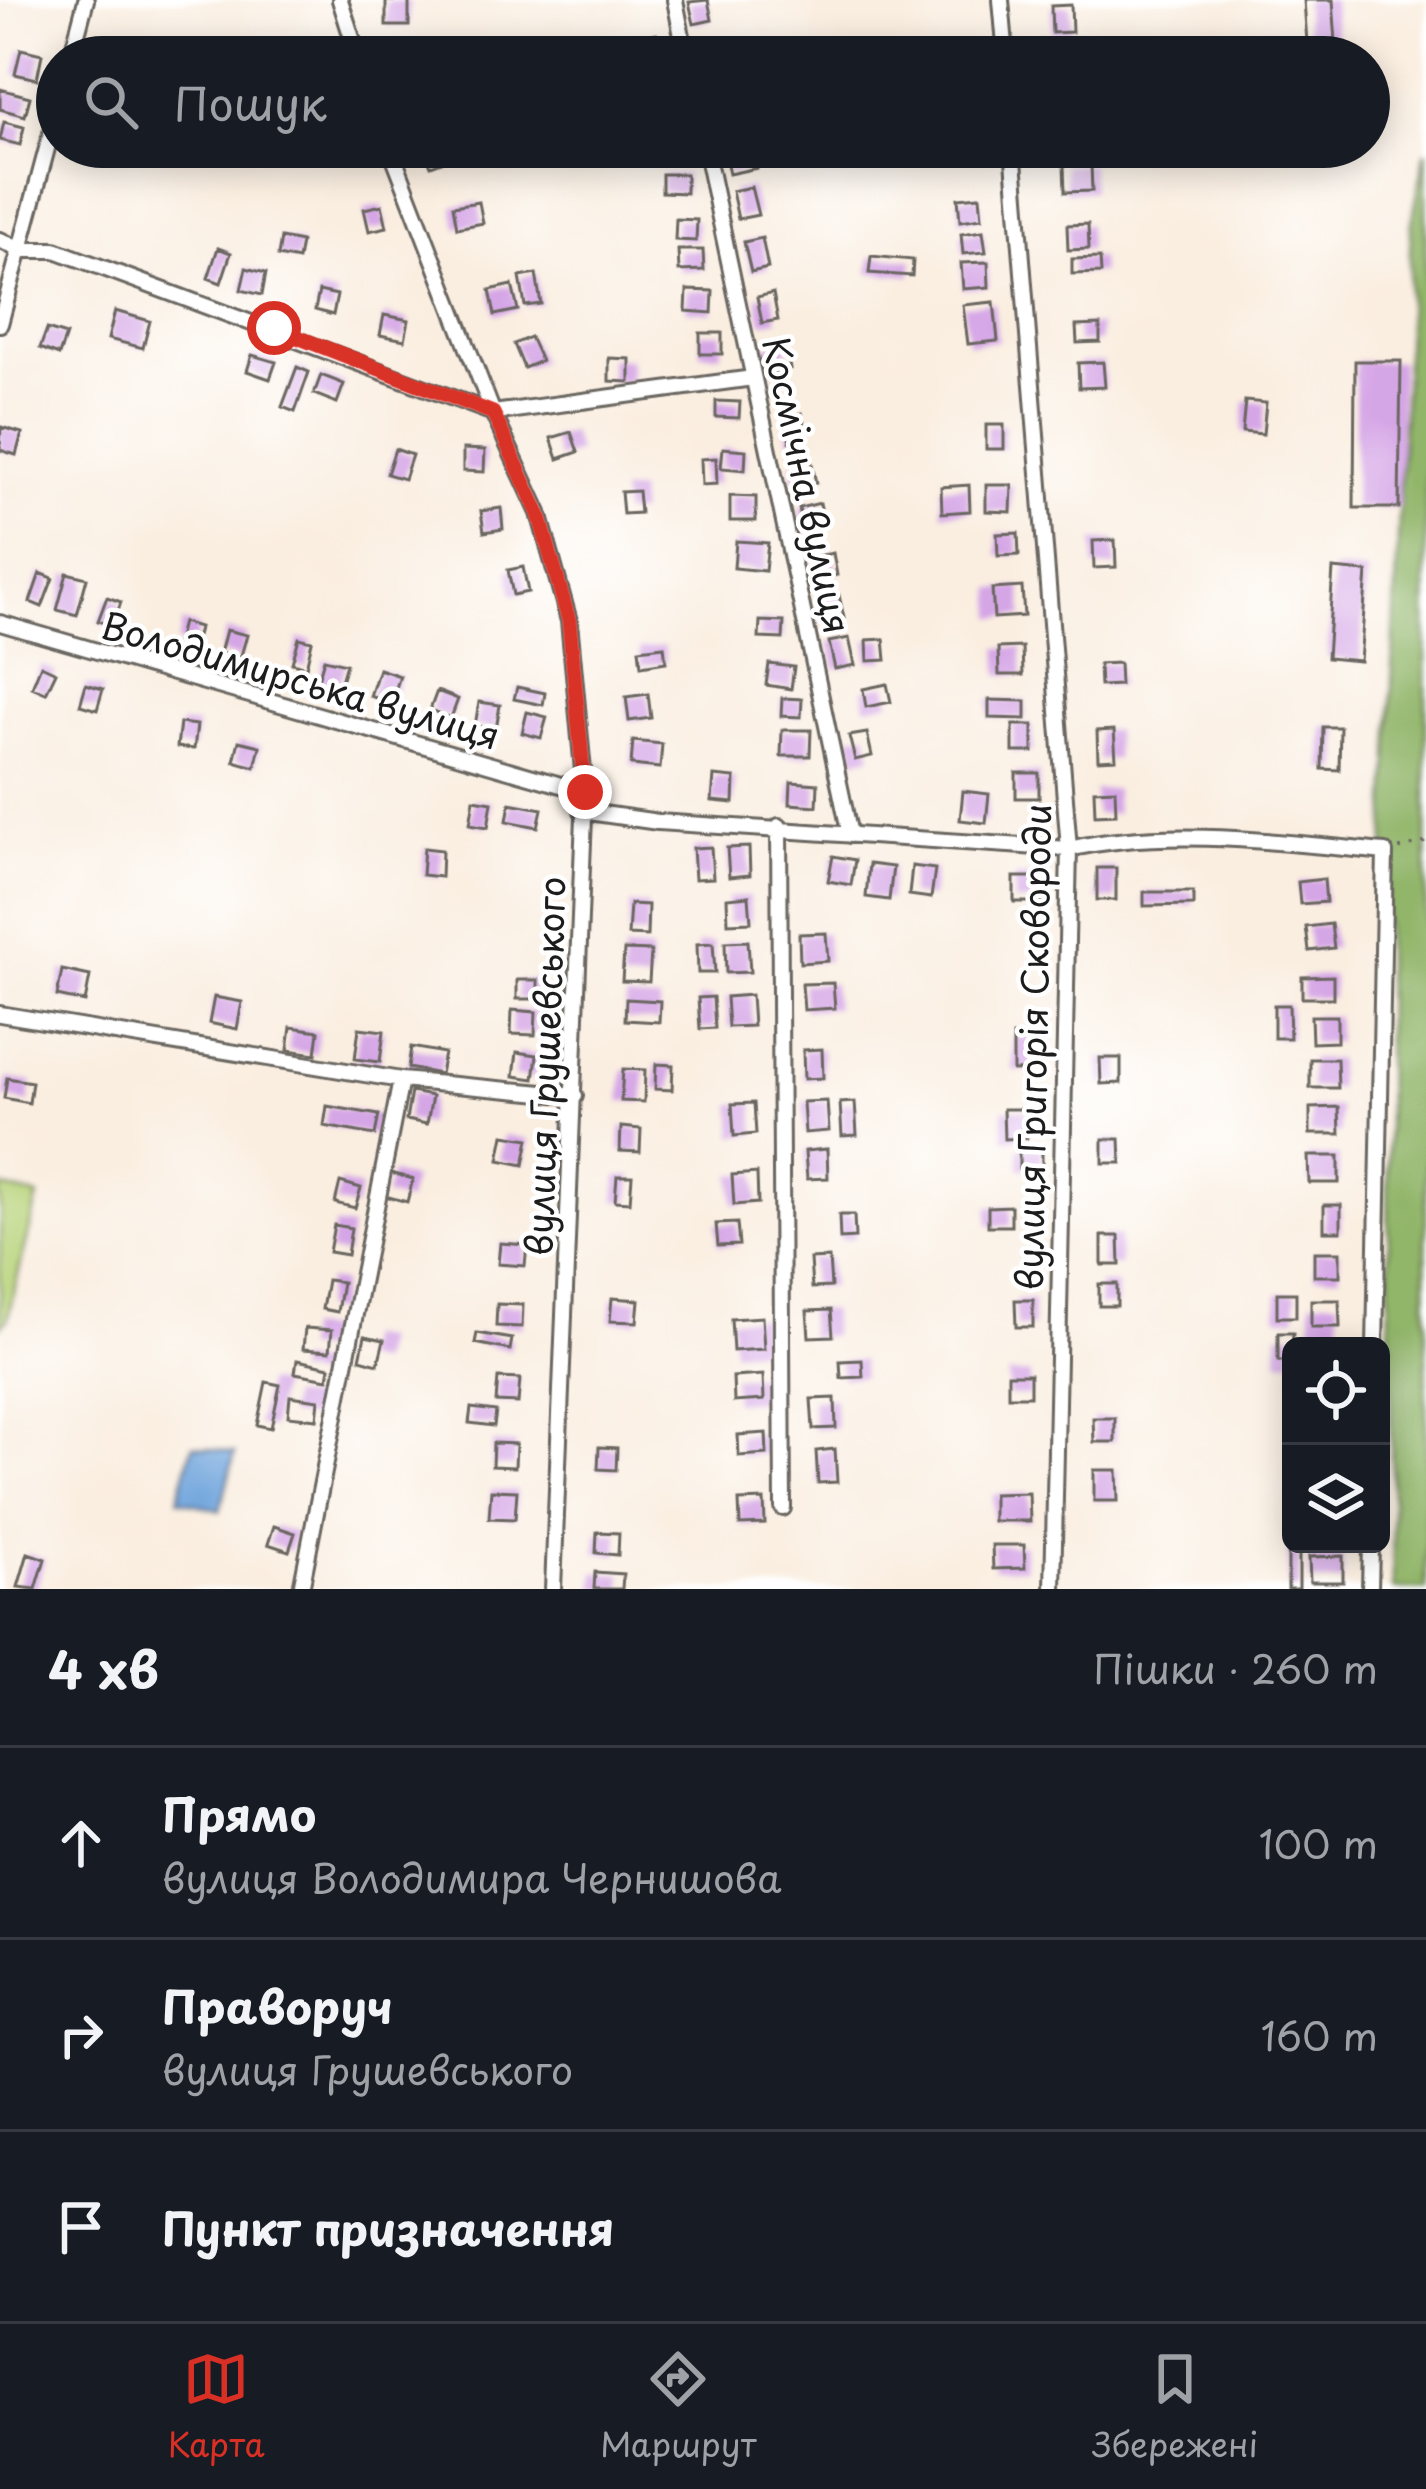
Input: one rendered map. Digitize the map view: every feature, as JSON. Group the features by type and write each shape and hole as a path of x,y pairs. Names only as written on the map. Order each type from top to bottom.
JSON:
{"street":[{"path":"77,36 86,0"},
{"path":"340,0 351,36"},
{"path":"674,0 682,36"},
{"path":"1001,0 1004,36"},
{"path":"0,324 42,168"},
{"name":"вулиця Грушевського","path":"398,168 493,413 539,514 569,621 585,792 553,1589"},
{"name":"Космічна вулиця","path":"709,168 850,835"},
{"name":"вулиця Григорія Сковороди","path":"1015,168 1070,849 1053,1589"},
{"path":"0,240 20,250 55,250 493,413 753,378"},
{"name":"Володимирська вулиця","path":"0,623 585,792"},
{"path":"582,811 658,822 779,826 1070,849 1098,842 1253,840 1385,852 1375,1337"},
{"path":"779,826 784,1508"},
{"path":"0,1015 401,1080 575,1096"},
{"path":"301,1589 401,1080"},
{"path":"1370,1589 1371,1553"}],"path":[{"path":"1385,852 1426,842"}],"green space":[{"path":"1426,150 1426,1589 1393,1589 1384,875 1411,227"},
{"path":"0,1187 38,1196 7,1319 0,1327"}],"water":[{"path":"193,1445 235,1453 220,1511 178,1499"}],"building":[{"path":"708,0 712,20 694,24 689,2"},
{"path":"1304,0 1333,0 1336,36 1307,36"},
{"path":"386,1 409,1 409,26 386,26"},
{"path":"1071,5 1072,32 1052,33 1051,6"},
{"path":"21,49 36,53 36,79 15,74"},
{"path":"0,89 30,97 25,116 0,109"},
{"path":"4,122 24,127 20,145 0,140"},
{"path":"1064,168 1091,168 1092,191 1065,192"},
{"path":"662,174 686,174 686,193 662,192"},
{"path":"751,187 758,215 738,219 732,191"},
{"path":"980,196 982,218 960,221 958,198"},
{"path":"479,202 483,223 457,228 453,206"},
{"path":"382,205 387,227 369,231 364,209"},
{"path":"676,219 697,220 696,241 675,240"},
{"path":"1088,224 1089,249 1068,250 1067,225"},
{"path":"983,231 986,252 963,254 961,234"},
{"path":"281,238 301,242 298,260 278,256"},
{"path":"762,238 768,268 751,272 744,242"},
{"path":"218,248 231,253 221,283 208,278"},
{"path":"678,250 703,250 704,270 679,271"},
{"path":"871,256 913,260 912,276 869,273"},
{"path":"1100,258 1101,273 1072,274 1072,259"},
{"path":"988,262 989,287 963,289 961,263"},
{"path":"246,268 266,273 262,295 241,290"},
{"path":"536,274 541,304 525,306 520,277"},
{"path":"512,285 518,310 495,315 490,290"},
{"path":"687,290 713,291 712,313 686,311"},
{"path":"319,291 337,295 333,315 315,310"},
{"path":"773,293 778,320 762,323 757,297"},
{"path":"994,302 998,341 968,344 963,305"},
{"path":"115,311 150,321 143,348 108,339"},
{"path":"384,315 409,320 405,340 380,335"},
{"path":"1100,325 1100,342 1077,343 1076,326"},
{"path":"47,329 66,335 59,355 40,348"},
{"path":"700,333 722,333 722,354 700,354"},
{"path":"530,337 541,361 524,368 514,344"},
{"path":"785,342 790,369 772,372 766,346"},
{"path":"252,355 276,362 270,379 247,371"},
{"path":"609,358 630,359 630,382 609,381"},
{"path":"1355,361 1401,361 1399,508 1354,508"},
{"path":"1103,362 1105,387 1079,388 1078,363"},
{"path":"297,367 309,372 295,412 282,407"},
{"path":"321,375 344,384 337,403 314,394"},
{"path":"716,401 740,402 739,418 716,417"},
{"path":"1245,401 1266,403 1263,434 1242,432"},
{"path":"802,413 807,438 790,441 784,417"},
{"path":"986,425 1004,425 1004,449 986,449"},
{"path":"1,427 22,433 16,455 0,450"},
{"path":"571,432 578,452 558,459 551,438"},
{"path":"723,448 746,450 745,470 721,468"},
{"path":"395,449 412,455 404,479 387,474"},
{"path":"463,449 485,450 484,472 463,471"},
{"path":"716,458 717,484 702,485 701,459"},
{"path":"811,459 816,483 796,487 791,463"},
{"path":"969,485 970,511 942,513 941,487"},
{"path":"986,485 1012,485 1011,512 986,511"},
{"path":"638,491 640,513 623,514 621,492"},
{"path":"730,496 756,497 756,521 730,521"},
{"path":"820,503 825,527 804,532 799,508"},
{"path":"501,508 503,529 484,532 481,511"},
{"path":"1018,533 1019,555 998,556 997,534"},
{"path":"1115,540 1116,567 1094,568 1093,541"},
{"path":"736,541 768,543 765,571 734,568"},
{"path":"833,553 837,575 818,579 813,557"},
{"path":"523,567 528,592 513,595 508,570"},
{"path":"1333,569 1367,572 1360,661 1327,658"},
{"path":"40,573 53,578 42,607 30,602"},
{"path":"67,573 87,578 77,615 57,610"},
{"path":"1022,587 1024,616 994,618 992,589"},
{"path":"839,595 844,618 823,622 819,600"},
{"path":"107,597 121,602 113,627 98,621"},
{"path":"760,621 784,622 783,639 759,638"},
{"path":"182,622 199,627 195,646 177,642"},
{"path":"226,630 247,635 240,659 220,653"},
{"path":"299,638 312,641 306,667 292,663"},
{"path":"849,638 855,665 835,669 829,642"},
{"path":"884,639 886,660 868,661 867,640"},
{"path":"664,646 666,662 641,666 639,649"},
{"path":"1022,647 1023,675 999,675 998,648"},
{"path":"324,659 346,664 339,688 317,683"},
{"path":"1119,663 1120,685 1100,686 1099,664"},
{"path":"769,664 794,667 791,689 766,685"},
{"path":"41,665 56,672 46,693 32,687"},
{"path":"379,669 400,676 391,703 370,696"},
{"path":"86,684 103,689 97,710 80,705"},
{"path":"887,684 891,702 866,707 863,689"},
{"path":"517,687 545,693 543,705 514,699"},
{"path":"437,691 458,699 451,718 430,710"},
{"path":"648,694 651,718 629,721 626,697"},
{"path":"782,698 802,699 801,717 781,716"},
{"path":"989,700 1026,701 1026,719 989,718"},
{"path":"479,702 500,705 496,729 475,726"},
{"path":"527,712 547,717 541,738 522,733"},
{"path":"180,723 197,725 194,749 177,747"},
{"path":"1013,725 1033,725 1033,752 1013,752"},
{"path":"1323,727 1340,727 1339,770 1322,769"},
{"path":"782,730 811,730 810,756 781,756"},
{"path":"1114,730 1116,759 1098,760 1097,731"},
{"path":"867,733 872,756 855,760 849,736"},
{"path":"239,741 260,746 255,767 234,761"},
{"path":"633,741 662,744 660,768 631,765"},
{"path":"1016,773 1039,773 1039,798 1016,798"},
{"path":"714,776 735,778 734,803 712,801"},
{"path":"791,782 818,784 817,806 790,804"},
{"path":"1115,789 1116,814 1095,815 1094,790"},
{"path":"963,791 989,794 986,823 960,820"},
{"path":"474,799 492,802 488,827 470,824"},
{"path":"510,803 542,809 538,827 507,821"},
{"path":"711,847 713,878 695,879 693,848"},
{"path":"749,847 750,875 729,877 727,848"},
{"path":"424,848 442,850 441,877 422,875"},
{"path":"833,856 855,860 851,885 828,881"},
{"path":"869,864 893,867 889,900 866,897"},
{"path":"912,866 935,869 931,898 909,895"},
{"path":"1097,868 1116,868 1116,900 1097,900"},
{"path":"1014,877 1044,877 1044,902 1014,902"},
{"path":"1324,879 1326,902 1300,904 1298,882"},
{"path":"1144,892 1193,892 1193,905 1144,906"},
{"path":"749,896 751,922 728,923 727,898"},
{"path":"630,904 648,905 647,936 628,935"},
{"path":"1331,924 1334,948 1309,951 1306,927"},
{"path":"826,933 828,961 800,963 799,934"},
{"path":"748,941 750,972 726,973 725,942"},
{"path":"713,943 715,973 698,973 697,944"},
{"path":"624,950 651,951 649,982 622,981"},
{"path":"62,970 90,976 85,1002 57,996"},
{"path":"1333,976 1333,998 1302,998 1302,977"},
{"path":"517,980 538,980 538,999 517,999"},
{"path":"833,983 835,1008 804,1010 802,984"},
{"path":"751,995 753,1026 728,1027 726,997"},
{"path":"214,997 242,1002 237,1029 209,1023"},
{"path":"713,997 715,1028 700,1029 698,998"},
{"path":"626,999 660,1001 659,1022 625,1020"},
{"path":"1274,1005 1289,1005 1290,1038 1274,1038"},
{"path":"512,1010 536,1012 535,1035 511,1034"},
{"path":"1311,1016 1337,1016 1337,1042 1312,1043"},
{"path":"291,1027 319,1031 316,1054 288,1050"},
{"path":"359,1028 384,1031 380,1062 355,1059"},
{"path":"1013,1036 1040,1036 1040,1070 1013,1071"},
{"path":"411,1047 444,1053 440,1074 408,1068"},
{"path":"822,1049 823,1078 804,1079 803,1050"},
{"path":"517,1052 537,1055 534,1079 514,1076"},
{"path":"1100,1058 1121,1058 1121,1083 1101,1084"},
{"path":"1310,1059 1337,1059 1338,1088 1310,1088"},
{"path":"656,1064 673,1065 672,1090 655,1089"},
{"path":"623,1069 645,1070 644,1102 621,1101"},
{"path":"7,1078 32,1082 29,1103 4,1098"},
{"path":"411,1092 432,1096 427,1124 406,1120"},
{"path":"827,1101 829,1131 805,1133 803,1102"},
{"path":"855,1102 857,1135 842,1136 840,1103"},
{"path":"754,1103 756,1134 734,1136 732,1104"},
{"path":"327,1106 379,1115 375,1135 324,1126"},
{"path":"1339,1107 1340,1134 1310,1134 1310,1108"},
{"path":"1003,1109 1026,1109 1027,1138 1004,1139"},
{"path":"621,1127 641,1129 640,1152 620,1151"},
{"path":"504,1135 529,1139 524,1165 499,1160"},
{"path":"1103,1139 1120,1139 1121,1163 1103,1163"},
{"path":"1019,1147 1042,1147 1042,1169 1019,1169"},
{"path":"827,1149 828,1178 807,1179 805,1151"},
{"path":"1308,1156 1339,1156 1339,1183 1309,1183"},
{"path":"391,1173 413,1179 407,1202 385,1196"},
{"path":"757,1173 758,1203 734,1205 732,1175"},
{"path":"617,1176 632,1176 630,1202 615,1201"},
{"path":"340,1182 361,1188 355,1208 335,1203"},
{"path":"1324,1205 1341,1205 1341,1231 1324,1231"},
{"path":"1011,1206 1011,1226 988,1226 988,1207"},
{"path":"839,1215 854,1215 855,1238 840,1239"},
{"path":"737,1223 739,1245 718,1246 716,1224"},
{"path":"334,1225 351,1228 347,1255 329,1252"},
{"path":"1102,1236 1119,1236 1120,1265 1102,1265"},
{"path":"500,1243 527,1245 525,1266 498,1264"},
{"path":"1314,1252 1340,1252 1340,1276 1314,1276"},
{"path":"829,1258 831,1287 812,1288 810,1259"},
{"path":"327,1280 342,1282 337,1312 322,1309"},
{"path":"1099,1284 1117,1284 1117,1306 1099,1306"},
{"path":"1277,1293 1296,1293 1296,1317 1277,1317"},
{"path":"612,1298 639,1300 637,1322 610,1321"},
{"path":"1015,1300 1033,1300 1033,1327 1016,1327"},
{"path":"1311,1300 1339,1300 1340,1327 1311,1327"},
{"path":"497,1304 523,1305 522,1327 496,1326"},
{"path":"831,1310 833,1336 809,1337 807,1311"},
{"path":"762,1317 764,1349 733,1351 731,1319"},
{"path":"305,1328 332,1330 330,1351 303,1349"},
{"path":"477,1333 512,1339 510,1350 475,1343"},
{"path":"1278,1333 1293,1333 1293,1337 1282,1337 1282,1361 1278,1361"},
{"path":"365,1336 384,1340 378,1364 360,1359"},
{"path":"297,1360 330,1367 328,1379 295,1373"},
{"path":"862,1360 863,1377 841,1378 840,1361"},
{"path":"1008,1374 1030,1374 1030,1396 1008,1396"},
{"path":"763,1375 764,1400 734,1402 733,1377"},
{"path":"498,1378 520,1379 518,1403 496,1402"},
{"path":"266,1382 280,1385 271,1428 257,1425"},
{"path":"290,1396 319,1400 317,1419 288,1416"},
{"path":"835,1398 836,1428 813,1429 811,1399"},
{"path":"471,1408 496,1411 494,1426 469,1423"},
{"path":"1093,1418 1115,1418 1115,1442 1094,1442"},
{"path":"766,1433 767,1454 739,1456 738,1435"},
{"path":"493,1443 516,1444 515,1467 492,1466"},
{"path":"599,1447 617,1448 616,1470 598,1469"},
{"path":"835,1449 837,1482 818,1483 816,1451"},
{"path":"1094,1470 1117,1470 1118,1501 1094,1501"},
{"path":"491,1490 517,1491 515,1519 489,1518"},
{"path":"1029,1493 1030,1521 993,1521 993,1494"},
{"path":"764,1500 765,1524 740,1525 739,1501"},
{"path":"274,1526 295,1533 289,1551 268,1544"},
{"path":"597,1532 619,1533 618,1555 596,1553"},
{"path":"992,1545 1024,1545 1025,1568 993,1569"},
{"path":"28,1553 45,1559 36,1589 18,1587"},
{"path":"1288,1553 1299,1553 1299,1589 1288,1589"},
{"path":"1343,1556 1343,1582 1310,1582 1309,1557"},
{"path":"595,1572 623,1574 622,1589 594,1589"}],"route":[{"path":"274,328 493,413 539,514 569,621 585,792"}]}
